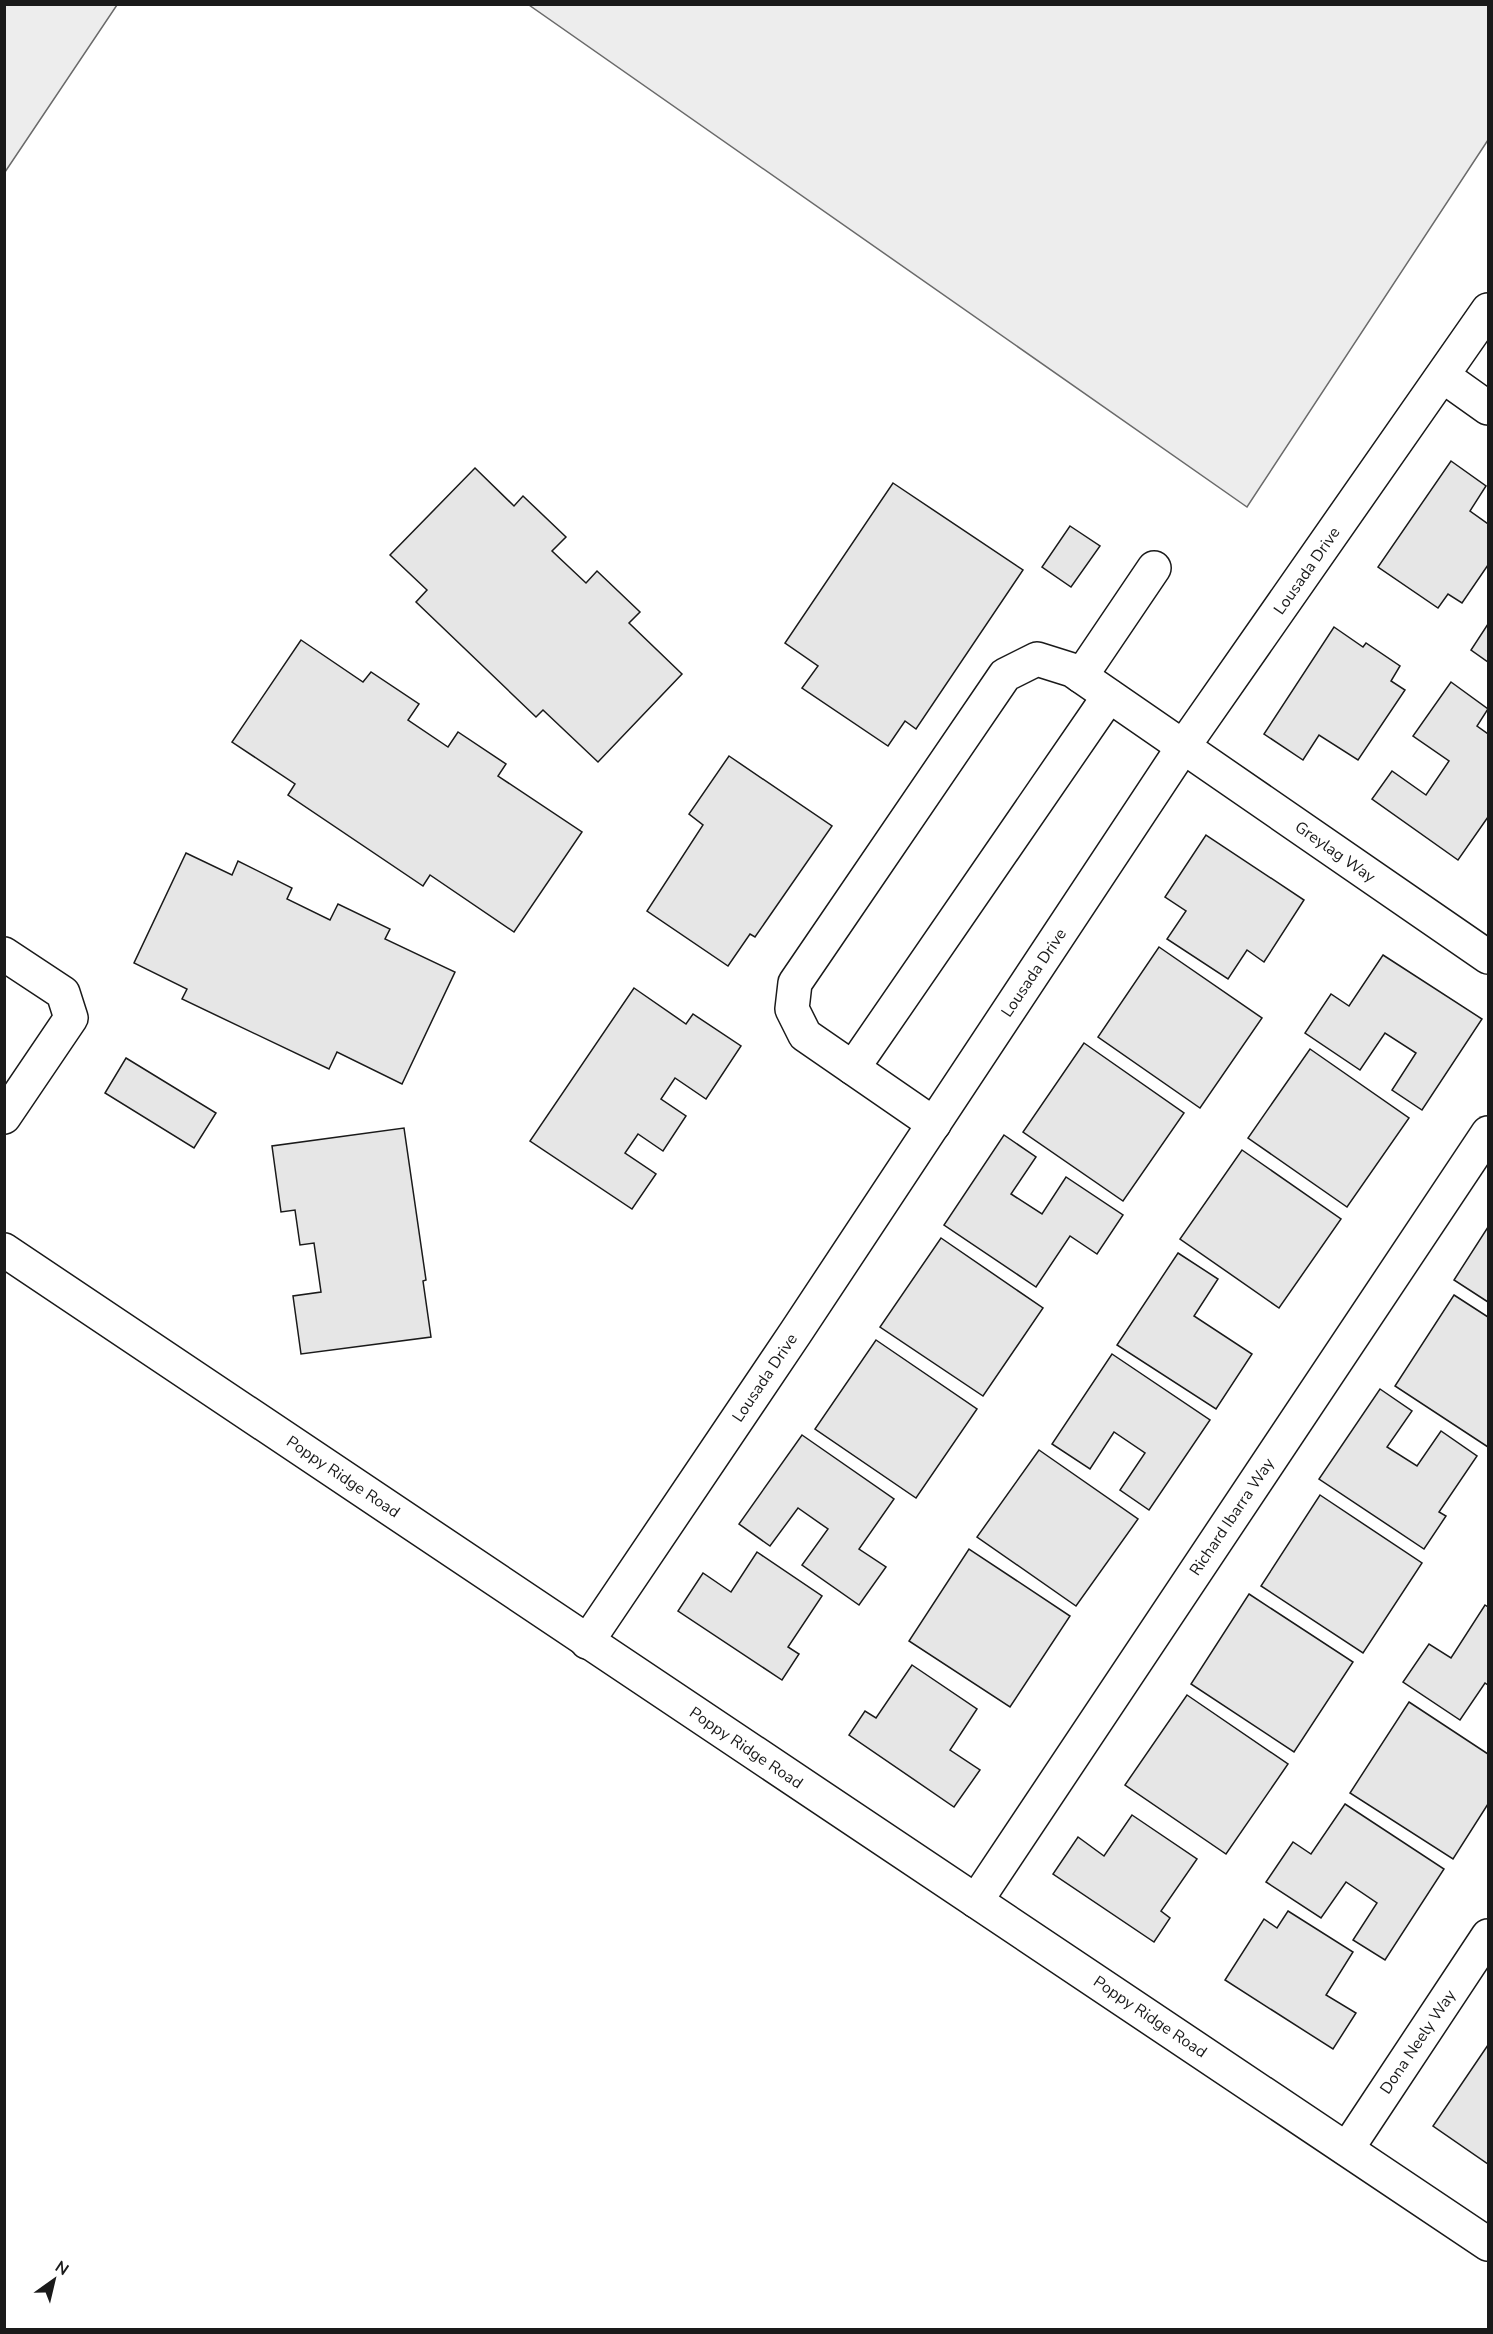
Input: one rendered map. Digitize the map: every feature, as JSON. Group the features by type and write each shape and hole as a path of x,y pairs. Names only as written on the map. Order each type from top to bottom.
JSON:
{"street":[{"name":"Lousada Drive","path":"587,1642 1183,747 1488,310"},
{"path":"1443,376 1488,408"},
{"path":"1081,676 1154,568"},
{"name":"Greylag Way","path":"934,1124 805,1035 792,1009 795,982 1005,675 1037,659 1072,670 1488,957"},
{"path":"853,1068 1109,696"},
{"path":"4,954 63,993 71,1018 7,1110"},
{"name":"Richard Ibarra Way","path":"976,1900 1488,1133"},
{"name":"Poppy Ridge Road","path":"4,1251 1488,2244"},
{"name":"Dona Neely Way","path":"1347,2149 1488,1936"}],"shaded area":[{"path":"4,5 117,5 5,172"},
{"path":"529,5 1488,5 1488,140 1247,507"}],"building":[{"path":"1451,461 1486,486 1470,511 1488,524 1488,565 1462,603 1448,594 1438,608 1378,567"},
{"path":"475,468 514,506 523,496 566,537 552,551 586,583 597,571 640,612 629,623 682,674 598,762 543,710 536,717 416,602 427,590 390,555"},
{"path":"893,483 1023,570 916,729 905,721 888,746 802,688 818,666 785,643"},
{"path":"1070,526 1100,546 1071,587 1042,567"},
{"path":"1488,624 1488,662 1471,650"},
{"path":"1334,627 1363,647 1366,643 1400,666 1391,681 1405,690 1358,760 1319,735 1303,760 1264,734"},
{"path":"301,640 363,682 371,672 419,704 408,720 448,747 458,732 506,764 498,776 582,832 514,932 430,875 423,886 288,795 295,784 232,742"},
{"path":"1451,682 1488,709 1477,726 1488,734 1488,817 1458,860 1372,799 1392,771 1426,795 1449,761 1413,736"},
{"path":"729,756 832,826 755,937 750,934 728,966 647,911 703,825 689,814"},
{"path":"1206,835 1304,900 1264,962 1247,950 1228,979 1167,939 1186,911 1165,897"},
{"path":"186,853 232,875 238,861 292,888 287,899 330,920 338,904 390,929 385,939 455,972 402,1084 337,1052 329,1069 182,999 187,989 134,963"},
{"path":"1159,947 1262,1018 1200,1108 1098,1037"},
{"path":"1383,955 1482,1019 1422,1110 1392,1090 1416,1053 1385,1033 1360,1070 1305,1033 1331,994 1349,1006"},
{"path":"634,988 686,1024 693,1014 741,1046 706,1099 675,1078 661,1099 686,1116 663,1151 638,1134 625,1153 656,1174 632,1209 530,1141"},
{"path":"1084,1043 1184,1113 1123,1201 1023,1132"},
{"path":"1310,1049 1409,1118 1347,1207 1248,1138"},
{"path":"126,1058 216,1113 194,1148 105,1093"},
{"path":"404,1128 426,1280 423,1281 431,1337 301,1354 293,1296 321,1292 314,1243 300,1245 295,1210 281,1212 272,1146"},
{"path":"1004,1135 1036,1157 1011,1194 1042,1214 1066,1177 1123,1215 1097,1254 1070,1236 1036,1287 944,1225"},
{"path":"1242,1150 1341,1219 1279,1308 1180,1239"},
{"path":"1488,1227 1488,1302 1454,1280"},
{"path":"941,1238 1043,1308 983,1396 880,1327"},
{"path":"1178,1253 1218,1279 1194,1316 1252,1354 1216,1409 1117,1345"},
{"path":"1454,1295 1488,1317 1488,1447 1395,1386"},
{"path":"876,1340 977,1409 916,1498 815,1429"},
{"path":"1112,1354 1210,1420 1149,1510 1120,1490 1145,1453 1114,1432 1090,1469 1052,1444"},
{"path":"1380,1389 1412,1411 1387,1447 1417,1466 1441,1431 1477,1456 1439,1512 1446,1516 1424,1549 1319,1479"},
{"path":"802,1435 894,1499 859,1549 886,1567 859,1605 802,1565 828,1529 798,1508 770,1546 739,1524"},
{"path":"1039,1450 1138,1519 1076,1606 977,1537"},
{"path":"1320,1495 1422,1563 1363,1653 1261,1586"},
{"path":"969,1549 1070,1616 1010,1707 909,1641"},
{"path":"757,1552 822,1596 788,1647 799,1654 782,1680 678,1611 703,1573 731,1592"},
{"path":"1249,1594 1353,1662 1294,1752 1191,1684"},
{"path":"1485,1605 1488,1607 1488,1685 1485,1683 1460,1720 1403,1682 1429,1644 1451,1658"},
{"path":"912,1665 977,1709 950,1750 980,1770 954,1807 849,1735 865,1711 876,1718"},
{"path":"1187,1695 1288,1764 1226,1854 1125,1785"},
{"path":"1409,1702 1488,1754 1488,1804 1453,1859 1350,1793"},
{"path":"1345,1804 1444,1869 1385,1960 1353,1940 1377,1903 1346,1882 1321,1918 1266,1882 1293,1842 1311,1854"},
{"path":"1132,1815 1197,1859 1161,1911 1170,1918 1154,1942 1053,1874 1078,1837 1104,1856"},
{"path":"1288,1911 1353,1952 1326,1995 1356,2013 1333,2049 1225,1980 1264,1919 1277,1928"},
{"path":"1488,2045 1488,2164 1433,2126"}]}
